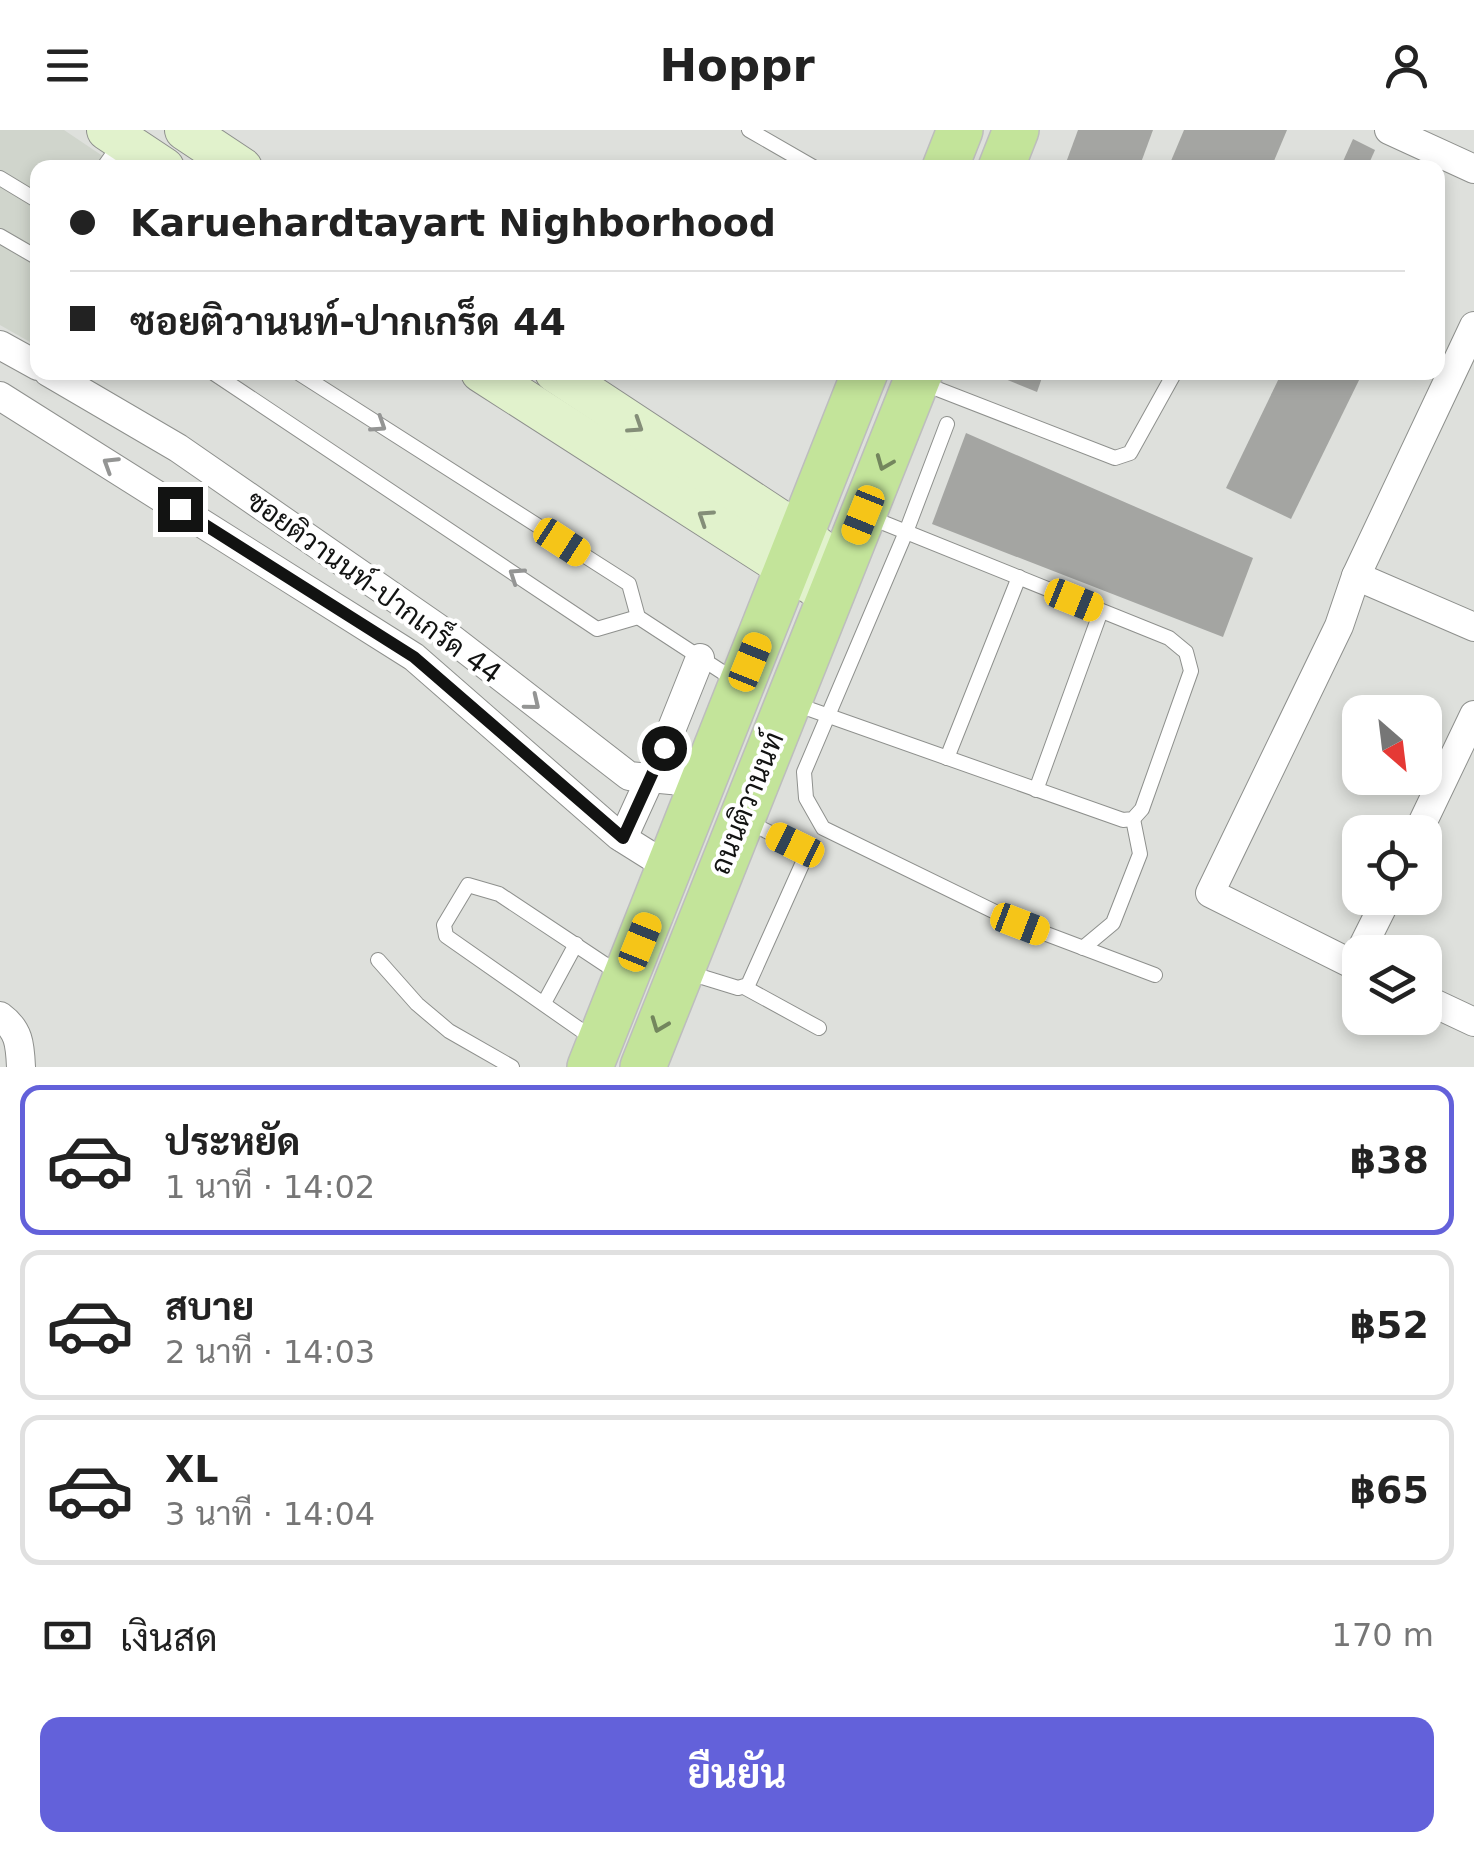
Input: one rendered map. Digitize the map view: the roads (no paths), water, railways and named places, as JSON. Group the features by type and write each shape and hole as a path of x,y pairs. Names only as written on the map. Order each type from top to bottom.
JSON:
{"main road":[{"path":"185,130 230,160"},
{"path":"948,160 960,130"},
{"path":"1005,160 1016,130"},
{"path":"495,380 794,552"},
{"path":"566,380 836,582"},
{"name":"ถนนติวานนท์","path":"595,1056 861,380"},
{"name":"ถนนติวานนท์","path":"643,1067 917,380"}],"street":[{"path":"1389,130 1474,169"},
{"path":"1342,952 1210,893 1339,626 1356,576 1474,326"},
{"path":"0,345 30,362"},
{"name":"ซอยติวานนท์-ปากเกร็ด 44","path":"62,380 178,448 438,628 628,776 702,783"},
{"name":"ซอยติวานนท์-ปากเกร็ด 44","path":"0,396 414,657 623,838 670,868"},
{"path":"1356,576 1474,627"},
{"path":"623,838 700,658"},
{"path":"1426,815 1474,715"},
{"path":"1442,1007 1474,1022"},
{"path":"0,1016 14,1026 21,1067"}],"lane":[{"path":"748,130 801,160"},
{"path":"0,178 30,196"},
{"path":"0,236 30,253"},
{"path":"224,380 597,629 638,618"},
{"path":"310,380 629,584 638,618 741,684"},
{"path":"925,380 1115,458 1130,454 1171,380"},
{"path":"947,424 906,532 804,772 806,798 823,828 1020,924 1155,975"},
{"path":"787,702 1122,820 1133,819 1142,809 1191,671 1186,652 1169,638 863,515"},
{"path":"947,758 1019,578"},
{"path":"1036,790 1102,611"},
{"path":"741,819 795,845 804,855 757,970 744,988"},
{"path":"1083,948 1113,923 1140,854 1133,819"},
{"path":"595,1056 544,1003 446,936 444,926 468,885 500,894 626,979"},
{"path":"544,1003 576,944"},
{"path":"378,960 417,1004 449,1031 512,1067"},
{"path":"681,970 744,988 818,1028"}]}
